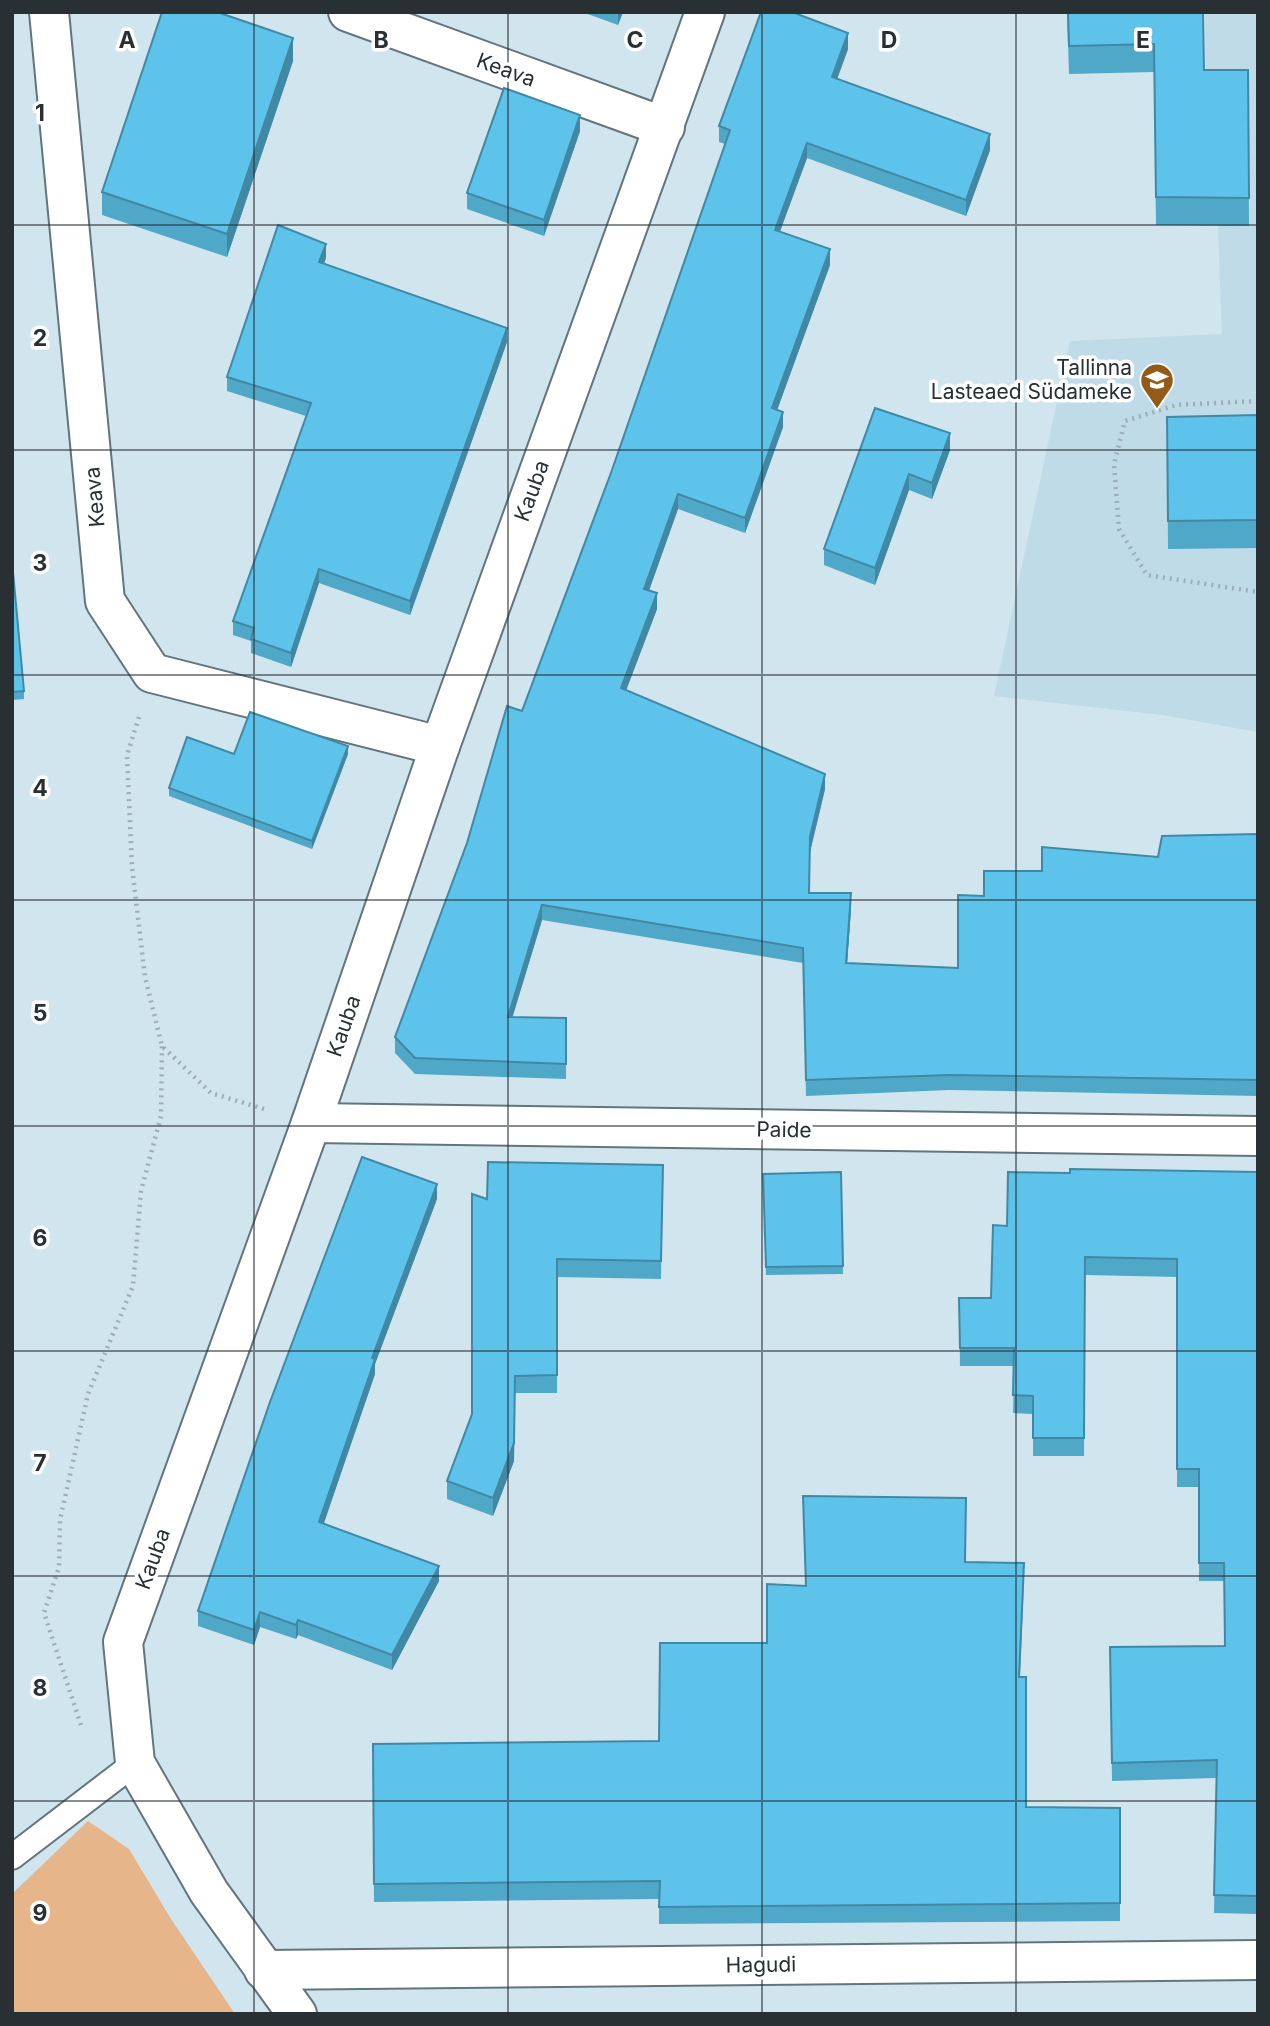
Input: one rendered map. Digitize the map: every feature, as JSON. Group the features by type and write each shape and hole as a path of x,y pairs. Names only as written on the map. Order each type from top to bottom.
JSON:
{"street":[{"name":"Keava","path":"49,12 105,601 152,673"},
{"name":"Keava","path":"348,12 665,127"},
{"name":"Kauba","path":"298,2014 209,1892 135,1763 123,1643 311,1123 440,746 705,12"},
{"path":"152,673 440,746"},
{"name":"Paide","path":"311,1123 1258,1136"},
{"name":"Hagudi","path":"264,1970 1258,1960"}],"lane":[{"path":"12,1857 135,1763"}],"path":[{"path":"1258,401 1176,405 1125,421 1114,464 1119,529 1147,575 1258,592"},
{"path":"86,1735 75,1715 44,1613 59,1567 60,1520 88,1394 133,1286 141,1191 161,1116 162,1046 141,949 132,867 127,755 152,673"},
{"path":"162,1046 211,1093 311,1123"}],"shaded area":[{"name":"Tallinna Lasteaed Südameke","path":"1205,12 1258,12 1258,732 1162,715 994,696 1070,341 1222,334 1213,98 1206,68"},
{"path":"88,1821 129,1849 171,1919 235,2014 12,2014 12,1894"}],"building":[{"path":"162,12 217,12 293,38 227,234 102,192"},
{"path":"761,12 792,12 848,33 832,77 990,134 966,200 807,143 775,230 830,249 772,408 783,412 745,518 678,494 644,589 657,593 621,688 825,774 810,837 809,893 851,893 846,963 958,968 958,895 984,896 984,871 1042,871 1042,847 1158,857 1162,836 1258,834 1258,1080 949,1075 806,1080 803,948 542,905 508,1017 566,1018 566,1064 415,1058 395,1037 467,843 507,706 522,711 612,470 730,130 719,126"},
{"path":"1068,12 1203,12 1204,70 1248,70 1249,198 1156,197 1154,44 1069,46"},
{"path":"504,88 580,115 544,220 467,193"},
{"path":"278,225 326,244 319,262 507,328 410,601 319,569 291,653 251,639 254,628 233,621 311,403 227,377"},
{"path":"875,408 950,433 932,483 909,474 875,568 824,549"},
{"path":"1258,415 1258,520 1168,521 1167,417"},
{"path":"12,561 24,691 12,692"},
{"path":"250,712 348,746 312,841 169,788 187,737 234,754"},
{"path":"362,1157 437,1184 372,1358 375,1359 319,1522 439,1566 392,1655 298,1620 296,1625 260,1612 254,1630 198,1611 270,1402"},
{"path":"488,1162 663,1165 661,1261 557,1259 557,1375 515,1376 514,1443 493,1498 447,1481 472,1414 472,1194 487,1199"},
{"path":"1070,1169 1258,1172 1258,1896 1214,1895 1217,1760 1112,1763 1110,1647 1225,1646 1224,1563 1199,1563 1199,1469 1177,1469 1177,1259 1085,1257 1084,1438 1033,1438 1033,1396 1013,1395 1014,1348 960,1348 959,1298 991,1298 993,1225 1007,1226 1008,1172 1070,1173"},
{"path":"841,1172 843,1266 766,1267 763,1174"},
{"path":"803,1496 966,1498 965,1562 1024,1563 1019,1677 1026,1677 1026,1807 1120,1808 1120,1903 659,1907 660,1881 374,1884 373,1744 659,1741 660,1643 767,1643 767,1584 806,1586"}],"place":[{"name":"Tallinna Lasteaed Südameke","path":"1157,410"}]}
